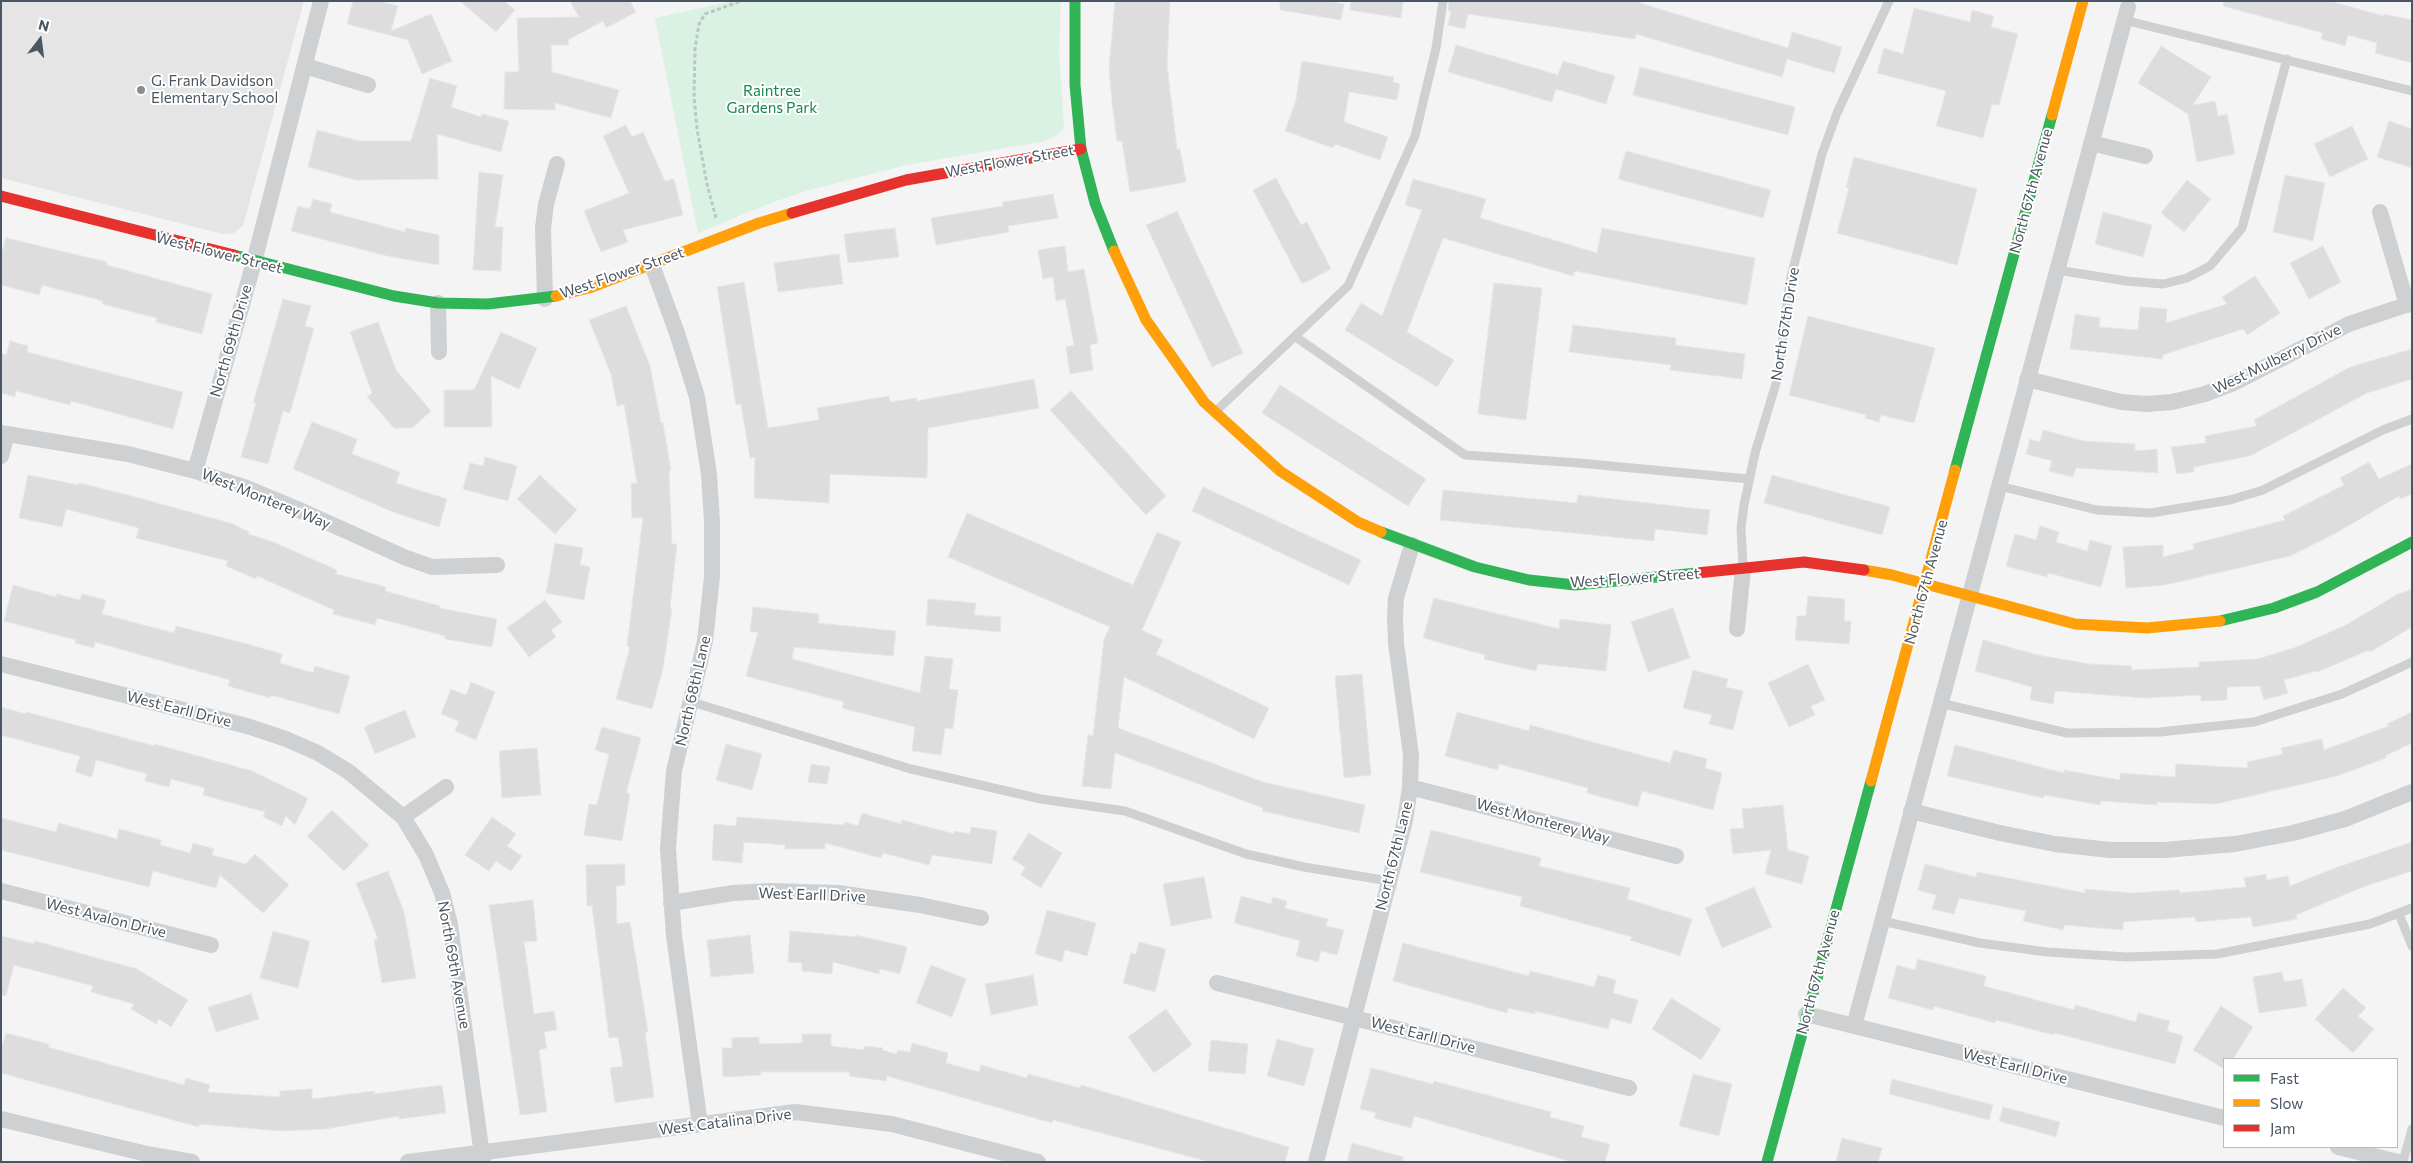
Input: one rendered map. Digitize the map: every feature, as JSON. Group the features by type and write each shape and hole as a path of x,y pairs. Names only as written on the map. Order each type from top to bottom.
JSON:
{"street":[{"name":"North 69th Drive","path":"195,471 254,262 321,1"},
{"path":"1075,1 1075,86 1082,149"},
{"name":"North 67th Avenue","path":"1767,1162 1806,1014 1926,583 2082,1"},
{"path":"1854,1026 2126,14"},
{"path":"305,66 368,85"},
{"path":"2091,144 2144,156"},
{"name":"West Flower Street","path":"1,196 254,262 394,296 438,303 488,304 545,299 589,288 759,223 906,180 1082,149 1095,203 1112,248 1146,320 1183,375 1215,412 1280,471 1358,522 1412,546 1475,567 1529,580 1575,585 1804,562 1830,564 1865,568 2075,624 2100,628 2147,628 2230,620 2274,608 2317,592 2412,542"},
{"path":"545,299 542,228 546,204 557,164"},
{"name":"West Mulberry Drive","path":"2028,380 2121,402 2147,404 2172,402 2205,394 2234,383 2349,324 2409,304 2380,212"},
{"name":"North 68th Lane","path":"652,265 677,333 697,397 709,474 712,577 705,642 674,770 668,848 671,903 700,1124"},
{"path":"438,303 439,352"},
{"path":"1,456 4,433"},
{"name":"West Monterey Way","path":"4,433 128,454 195,471 244,487 404,557 432,567 497,565"},
{"name":"North 67th Lane","path":"1316,1162 1405,821 1410,786 1408,723 1396,643 1395,617 1396,598 1412,546"},
{"name":"North 67th Drive","path":"1737,629 1743,569"},
{"name":"West Earll Drive","path":"1,664 247,726 318,753 350,772"},
{"name":"North 69th Avenue","path":"350,772 403,817 426,855 442,893 450,924 482,1156"},
{"name":"West Monterey Way","path":"1410,786 1676,856"},
{"path":"403,817 446,787"},
{"path":"1911,811 2000,834 2054,844 2110,850 2164,850 2235,844 2293,833 2345,819 2412,792"},
{"name":"West Avalon Drive","path":"1,891 211,945"},
{"name":"West Earll Drive","path":"671,903 733,893 770,891 838,893 903,902 981,918"},
{"name":"West Earll Drive","path":"1217,983 1353,1016 1629,1088"},
{"name":"West Earll Drive","path":"1806,1014 2223,1118"},
{"name":"West Catalina Drive","path":"408,1162 482,1156 795,1112 892,1124 1038,1162"},
{"path":"1,1118 147,1154 192,1162"},
{"path":"2342,1148 2398,1162"}],"lane":[{"path":"1215,412 1348,286 1415,136 1436,48 1443,1"},
{"name":"North 67th Drive","path":"1743,569 1741,528 1754,453 1778,377 1790,281 1822,154 1837,113 1889,1"},
{"path":"2126,14 2287,59 2412,91"},
{"path":"2057,270 2126,281 2163,284 2187,278 2210,266 2242,228 2287,59"},
{"path":"1296,337 1466,455 1579,463 1750,480"},
{"path":"1999,486 2096,510 2150,513 2181,508 2230,500 2263,490 2382,430 2412,419"},
{"path":"1940,703 2067,733 2160,732 2254,722 2342,694 2412,662"},
{"path":"692,702 911,769 1041,799 1125,811 1246,854 1304,867 1389,881"},
{"path":"1882,921 1999,945 2047,952 2127,957 2217,954 2370,924 2412,908"},
{"path":"2399,914 2412,946"},
{"path":"2403,1162 2412,1129"}],"path":[{"path":"717,224 707,184 697,129 694,96 695,49 699,24 705,14 741,1"}],"shaded area":[{"name":"G. Frank Davidson Elementary School","path":"1,1 304,1 243,226 234,233 223,234 1,178"}],"green space":[{"name":"Raintree Gardens Park","path":"733,1 1061,1 1059,52 1064,124 1062,131 1051,139 1041,142 907,165 809,190 771,203 698,233 655,18"}],"building":[{"path":"353,1 379,1 398,6 391,31 431,14 452,61 422,74 408,40 347,24"},
{"path":"460,1 504,1 515,10 496,32"},
{"path":"570,1 630,1 636,12 606,28 603,21 568,40 569,45 551,45 552,72 619,90 611,118 555,103 555,110 504,109 505,72 519,72 517,18 579,17"},
{"path":"1115,1 1170,1 1167,65 1177,149 1180,149 1186,182 1130,192 1122,141 1117,141 1109,68"},
{"path":"1280,1 1327,1 1344,4 1341,20 1280,10"},
{"path":"1351,1 1403,1 1401,18 1350,10"},
{"path":"1449,1 1641,1 1640,3 1788,48 1792,32 1842,47 1834,73 1787,59 1782,77 1636,34 1635,39 1468,14 1465,29 1448,25 1451,11 1448,11"},
{"path":"2224,1 2329,1 2384,16 2384,14 2412,20 2412,63 2375,53 2377,43 2348,35 2345,46 2321,39 2323,33 2223,6"},
{"path":"1914,8 1970,22 1972,10 1994,16 1991,27 2018,34 1999,105 1992,104 1983,138 1936,126 1946,91 1877,73 1884,48 1903,54"},
{"path":"1456,45 1558,75 1563,61 1615,76 1606,104 1556,89 1552,102 1448,72"},
{"path":"2161,46 2211,77 2193,105 2215,101 2218,116 2227,114 2235,154 2197,162 2188,114 2138,83"},
{"path":"1302,61 1394,77 1393,82 1400,84 1397,100 1349,92 1344,122 1388,137 1380,160 1335,144 1333,148 1285,131 1296,100"},
{"path":"1640,67 1795,107 1788,135 1633,95"},
{"path":"430,78 457,86 451,107 481,117 482,114 509,121 501,152 437,134 438,179 356,180 308,167 317,130 360,141 411,141"},
{"path":"2389,121 2412,129 2412,168 2377,157"},
{"path":"626,125 632,137 643,132 665,181 674,179 683,215 623,230 628,242 601,252 584,211 629,193 603,136"},
{"path":"2352,126 2368,159 2330,177 2314,144"},
{"path":"1626,151 1771,190 1763,218 1618,179"},
{"path":"1854,157 1977,189 1957,265 1837,233 1849,188 1846,187"},
{"path":"479,172 503,175 495,227 503,227 501,271 473,270"},
{"path":"2285,175 2325,183 2313,241 2273,232"},
{"path":"1276,178 1301,225 1307,222 1331,269 1302,284 1253,190"},
{"path":"1413,179 1486,199 1480,218 1597,253 1602,228 1755,258 1747,305 1575,271 1573,276 1443,238 1407,332 1454,360 1437,387 1345,330 1361,303 1382,316 1422,210 1405,205"},
{"path":"2187,180 2211,199 2184,232 2161,213"},
{"path":"1053,194 1058,218 1008,226 1009,232 936,245 931,218 1003,206 1003,202"},
{"path":"313,199 332,204 330,212 405,232 406,228 439,235 439,265 387,256 291,231 298,206 310,209"},
{"path":"1177,211 1243,353 1212,367 1146,225"},
{"path":"2103,212 2152,225 2143,257 2095,244"},
{"path":"895,228 899,257 848,263 844,234"},
{"path":"6,238 107,262 107,265 212,294 202,334 156,322 157,318 102,304 103,301 42,285 39,295 1,285 1,255"},
{"path":"1065,246 1068,272 1084,269 1098,343 1090,345 1093,370 1070,374 1066,347 1074,345 1065,299 1056,301 1053,277 1043,279 1038,250"},
{"path":"2323,246 2341,282 2309,299 2290,263"},
{"path":"839,254 843,284 778,292 774,263"},
{"path":"2255,276 2280,313 2247,335 2243,329 2163,355 2163,359 2070,349 2075,314 2100,318 2099,327 2138,330 2140,307 2167,309 2166,323 2227,304 2222,297"},
{"path":"744,282 768,428 819,420 817,408 889,396 890,402 916,398 917,401 1034,379 1039,408 928,428 927,478 830,474 829,503 754,498 755,457 750,458 741,404 736,405 717,287"},
{"path":"1494,283 1542,288 1526,420 1478,414"},
{"path":"283,299 311,306 305,326 314,328 290,413 283,411 268,464 241,457 256,403 253,403"},
{"path":"626,306 650,366 661,423 663,423 671,470 669,471 672,544 677,544 670,608 672,609 663,668 652,709 616,699 630,647 627,646 643,518 632,518 631,484 637,483 624,404 617,406 611,374 589,320"},
{"path":"1808,316 1935,348 1914,423 1881,415 1879,422 1865,418 1866,415 1789,395"},
{"path":"378,322 396,370 431,411 412,428 394,428 367,397 372,393 350,332"},
{"path":"1573,325 1676,338 1675,345 1745,354 1742,379 1670,370 1671,365 1569,352"},
{"path":"501,332 537,348 519,389 491,376 492,427 444,427 444,390 474,390"},
{"path":"10,341 28,346 27,352 183,392 173,429 71,401 70,405 16,391 15,397 1,393 1,353 6,355"},
{"path":"2412,349 2412,379 2367,393 2250,456 2194,467 2194,472 2177,474 2171,447 2206,443 2205,436 2257,426 2254,420 2350,367"},
{"path":"1280,385 1426,479 1408,506 1262,413"},
{"path":"1071,391 1166,496 1146,515 1050,410"},
{"path":"312,422 357,439 352,454 400,472 396,483 447,499 439,527 393,512 293,469"},
{"path":"2043,430 2084,441 2135,444 2135,451 2157,449 2158,473 2076,468 2073,477 2049,471 2052,461 2026,454 2030,439 2040,442"},
{"path":"485,457 517,466 508,501 463,489 470,463 483,466"},
{"path":"2369,462 2379,479 2412,464 2412,494 2400,499 2399,496 2336,533 2290,556 2165,585 2126,588 2123,547 2163,545 2163,557 2194,549 2193,544 2285,520 2283,516 2344,485 2340,478"},
{"path":"28,475 78,485 79,483 233,524 249,532 248,534 273,542 337,570 336,574 386,587 385,591 440,606 439,608 497,619 492,647 445,639 445,636 377,618 375,625 333,614 334,610 257,576 256,579 226,566 228,561 136,538 139,528 66,509 62,527 19,518"},
{"path":"540,475 577,510 555,534 517,499"},
{"path":"1772,475 1890,507 1882,535 1764,503"},
{"path":"1203,487 1361,560 1349,585 1192,511"},
{"path":"1443,490 1577,503 1578,495 1710,510 1707,535 1655,529 1654,541 1440,520"},
{"path":"967,513 1133,585 1157,532 1181,542 1142,630 1163,640 1156,654 1269,708 1254,739 1124,677 1118,728 1263,782 1365,805 1359,833 1262,811 1263,808 1115,753 1111,789 1082,786 1088,735 1093,736 1104,639 1110,627 948,557"},
{"path":"2040,526 2059,532 2056,542 2087,551 2090,540 2112,546 2101,587 2048,573 2047,577 2006,566 2015,534 2036,540"},
{"path":"555,543 583,548 580,565 590,567 584,600 546,593"},
{"path":"13,585 56,597 57,594 80,600 82,594 106,600 102,614 174,633 176,626 240,642 282,654 280,663 313,673 315,666 350,676 339,714 271,695 270,698 228,686 230,680 95,642 94,648 75,643 76,640 4,621"},
{"path":"2412,589 2412,627 2370,652 2369,650 2317,672 2284,680 2288,693 2264,700 2260,686 2227,687 2227,700 2201,701 2201,695 2144,698 2055,691 2053,704 2030,700 2032,687 1975,671 1983,640 2038,655 2090,664 2132,666 2131,670 2199,667 2199,662 2257,659 2294,648 2346,625 2396,595"},
{"path":"1808,596 1845,599 1844,621 1851,621 1849,644 1795,640 1797,616 1806,616"},
{"path":"1434,598 1559,629 1560,619 1611,625 1606,671 1538,664 1536,671 1484,659 1485,655 1423,638"},
{"path":"928,599 976,603 974,615 1001,617 1000,632 926,625"},
{"path":"545,600 562,622 551,630 556,637 529,657 507,628"},
{"path":"753,607 819,614 818,623 896,631 893,656 794,647 792,659 920,693 925,656 953,659 949,689 958,690 953,729 945,728 941,755 912,751 915,727 842,708 844,702 746,676 758,632 750,632"},
{"path":"1673,608 1690,658 1648,672 1631,622"},
{"path":"1808,664 1825,700 1811,706 1815,715 1789,727 1768,683"},
{"path":"1693,670 1728,679 1726,687 1743,691 1733,730 1709,724 1712,715 1683,708"},
{"path":"1362,674 1371,775 1344,778 1335,676"},
{"path":"471,682 495,692 476,740 455,731 459,721 441,714 451,689 466,695"},
{"path":"1,707 155,746 155,744 252,771 308,798 295,825 286,816 282,826 263,817 265,812 203,795 205,788 171,779 169,787 145,781 147,774 96,760 92,777 75,772 80,756 1,735"},
{"path":"405,710 416,737 375,754 364,727"},
{"path":"1457,712 1529,731 1530,725 1670,763 1674,750 1707,759 1705,768 1722,773 1713,810 1642,791 1638,807 1587,793 1588,788 1499,764 1498,770 1445,756"},
{"path":"2412,712 2412,743 2385,756 2386,758 2337,776 2216,804 2157,802 2157,805 2101,801 2100,805 2044,795 2043,798 1947,776 1955,745 2064,773 2064,770 2120,780 2120,773 2175,777 2176,764 2248,768 2247,762 2283,754 2281,748 2322,739 2324,750 2389,726 2387,724"},
{"path":"602,727 641,738 626,793 630,794 622,841 584,835 589,804 597,805 609,754 595,750"},
{"path":"726,744 762,754 752,790 716,780"},
{"path":"537,748 541,795 502,798 499,751"},
{"path":"811,764 830,767 827,784 808,782"},
{"path":"1783,805 1788,850 1809,856 1802,884 1765,874 1771,850 1733,854 1730,829 1744,828 1742,809"},
{"path":"332,810 369,845 344,871 307,836"},
{"path":"862,813 901,824 902,820 954,834 955,831 970,834 971,827 997,831 992,864 932,855 929,865 883,853 881,858 825,843 825,849 785,849 785,845 744,842 742,863 712,860 714,824 736,826 737,817 845,825 845,822 858,826"},
{"path":"492,817 516,834 507,846 522,856 511,871 496,861 489,871 465,855"},
{"path":"1,818 56,832 59,823 117,839 119,829 161,840 160,845 190,853 193,843 214,849 212,855 246,864 255,854 289,885 263,913 220,875 216,888 153,871 149,887 1,850"},
{"path":"1431,830 1541,858 1539,866 1630,888 1627,899 1692,919 1680,956 1630,940 1632,937 1520,906 1522,897 1420,872"},
{"path":"1029,833 1062,853 1041,888 1021,875 1025,867 1012,859"},
{"path":"2412,842 2412,871 2363,887 2296,915 2297,919 2253,927 2251,917 2196,922 2195,917 2123,922 2123,930 2064,925 2063,930 2023,921 2026,911 1959,898 1954,914 1932,909 1936,895 1918,890 1925,864 1976,877 1977,872 2085,893 2085,889 2132,893 2179,890 2180,893 2246,887 2244,878 2266,874 2267,880 2288,876 2290,886 2335,868"},
{"path":"625,864 625,885 616,886 617,924 630,922 648,1032 645,1032 654,1097 615,1103 610,1068 623,1066 618,1037 609,1038 592,906 587,906 586,865"},
{"path":"388,871 404,912 416,978 382,983 374,940 378,939 356,883"},
{"path":"1204,877 1212,918 1171,926 1163,884"},
{"path":"1754,887 1772,927 1722,948 1705,908"},
{"path":"1241,896 1271,904 1273,897 1287,901 1285,908 1328,919 1326,926 1344,930 1337,955 1321,951 1318,962 1296,956 1300,941 1234,923"},
{"path":"533,900 537,941 524,942 534,1014 554,1011 557,1030 544,1032 547,1048 539,1050 547,1112 520,1115 489,905"},
{"path":"1047,910 1096,923 1087,956 1065,950 1062,962 1035,954"},
{"path":"273,931 310,941 298,988 260,978"},
{"path":"790,931 856,937 856,935 907,947 900,974 880,969 879,974 833,962 832,974 802,971 802,963 788,962"},
{"path":"750,935 754,973 711,977 707,940"},
{"path":"1,936 34,944 35,941 137,969 188,1000 171,1027 159,1019 156,1024 131,1009 134,1004 91,992 93,986 14,965 6,996 1,995"},
{"path":"1139,942 1166,949 1155,992 1123,983 1131,953 1136,954"},
{"path":"1403,943 1529,976 1530,971 1594,987 1598,975 1616,980 1613,993 1638,1000 1631,1024 1611,1018 1608,1029 1535,1011 1535,1014 1508,1008 1507,1013 1393,981"},
{"path":"1918,959 1986,976 1984,986 2074,1010 2075,1005 2136,1022 2138,1013 2170,1021 2167,1031 2183,1036 2175,1064 2055,1033 2054,1035 1996,1020 1995,1023 1934,1006 1933,1010 1888,998 1897,965 1915,970"},
{"path":"931,965 966,979 952,1017 916,1003"},
{"path":"2282,972 2284,982 2302,979 2307,1006 2259,1013 2253,977"},
{"path":"1033,975 1038,1005 991,1015 985,984"},
{"path":"2343,988 2366,1008 2358,1016 2374,1029 2353,1053 2315,1019"},
{"path":"251,994 259,1019 216,1032 208,1007"},
{"path":"1671,998 1721,1029 1701,1060 1652,1029"},
{"path":"2221,1006 2253,1027 2234,1058 2223,1058 2223,1068 2193,1050"},
{"path":"1166,1009 1192,1045 1154,1073 1128,1037"},
{"path":"6,1033 49,1044 48,1047 184,1085 186,1078 210,1085 208,1092 280,1097 280,1091 312,1089 312,1099 374,1091 374,1094 442,1085 446,1113 399,1119 399,1116 326,1129 282,1131 199,1124 199,1127 1,1073 1,1049"},
{"path":"802,1034 831,1034 831,1046 864,1050 865,1046 883,1048 882,1050 896,1054 898,1050 910,1052 912,1043 948,1053 946,1063 979,1072 981,1065 1027,1078 1028,1074 1080,1088 1081,1085 1289,1147 1285,1162 1210,1162 1053,1120 1052,1123 887,1076 886,1081 849,1076 850,1072 760,1072 761,1075 723,1077 722,1048 732,1048 732,1038 759,1037 759,1044 802,1043"},
{"path":"1277,1039 1314,1049 1304,1086 1267,1076"},
{"path":"1211,1040 1248,1044 1245,1074 1208,1071"},
{"path":"1371,1068 1433,1084 1434,1081 1551,1112 1550,1117 1584,1126 1581,1137 1610,1144 1605,1162 1572,1162 1414,1116 1411,1128 1374,1118 1376,1113 1360,1109"},
{"path":"1693,1074 1732,1084 1719,1136 1679,1126"},
{"path":"1892,1079 1993,1105 1989,1120 1889,1094"},
{"path":"2003,1107 2060,1122 2056,1137 1999,1121"},
{"path":"1842,1138 1882,1148 1878,1162 1836,1162"},
{"path":"1352,1143 1403,1157 1403,1162 1347,1162"}],"traffic: fast":[{"path":"1075,1 1075,85 1081,149 1095,203 1114,251"},
{"path":"1955,470 2052,115"},
{"path":"234,255 394,296 438,303 488,304 556,296"},
{"path":"1381,532 1475,567 1529,580 1575,585 1697,573"},
{"path":"2220,621 2274,608 2317,592 2412,542"},
{"path":"1767,1162 1871,781"}],"traffic: slow":[{"path":"2052,115 2083,1"},
{"path":"556,296 589,288 759,223 792,213"},
{"path":"1114,251 1146,320 1204,402 1280,471 1358,522 1381,532"},
{"path":"1871,781 1955,470"},
{"path":"1864,570 1892,575 2075,624 2147,628 2220,621"}],"traffic: jam":[{"path":"792,213 906,180 1081,149"},
{"path":"1,196 234,255"},
{"path":"1697,573 1804,562 1864,570"}],"place":[{"name":"G. Frank Davidson Elementary School","path":"141,90"}]}
